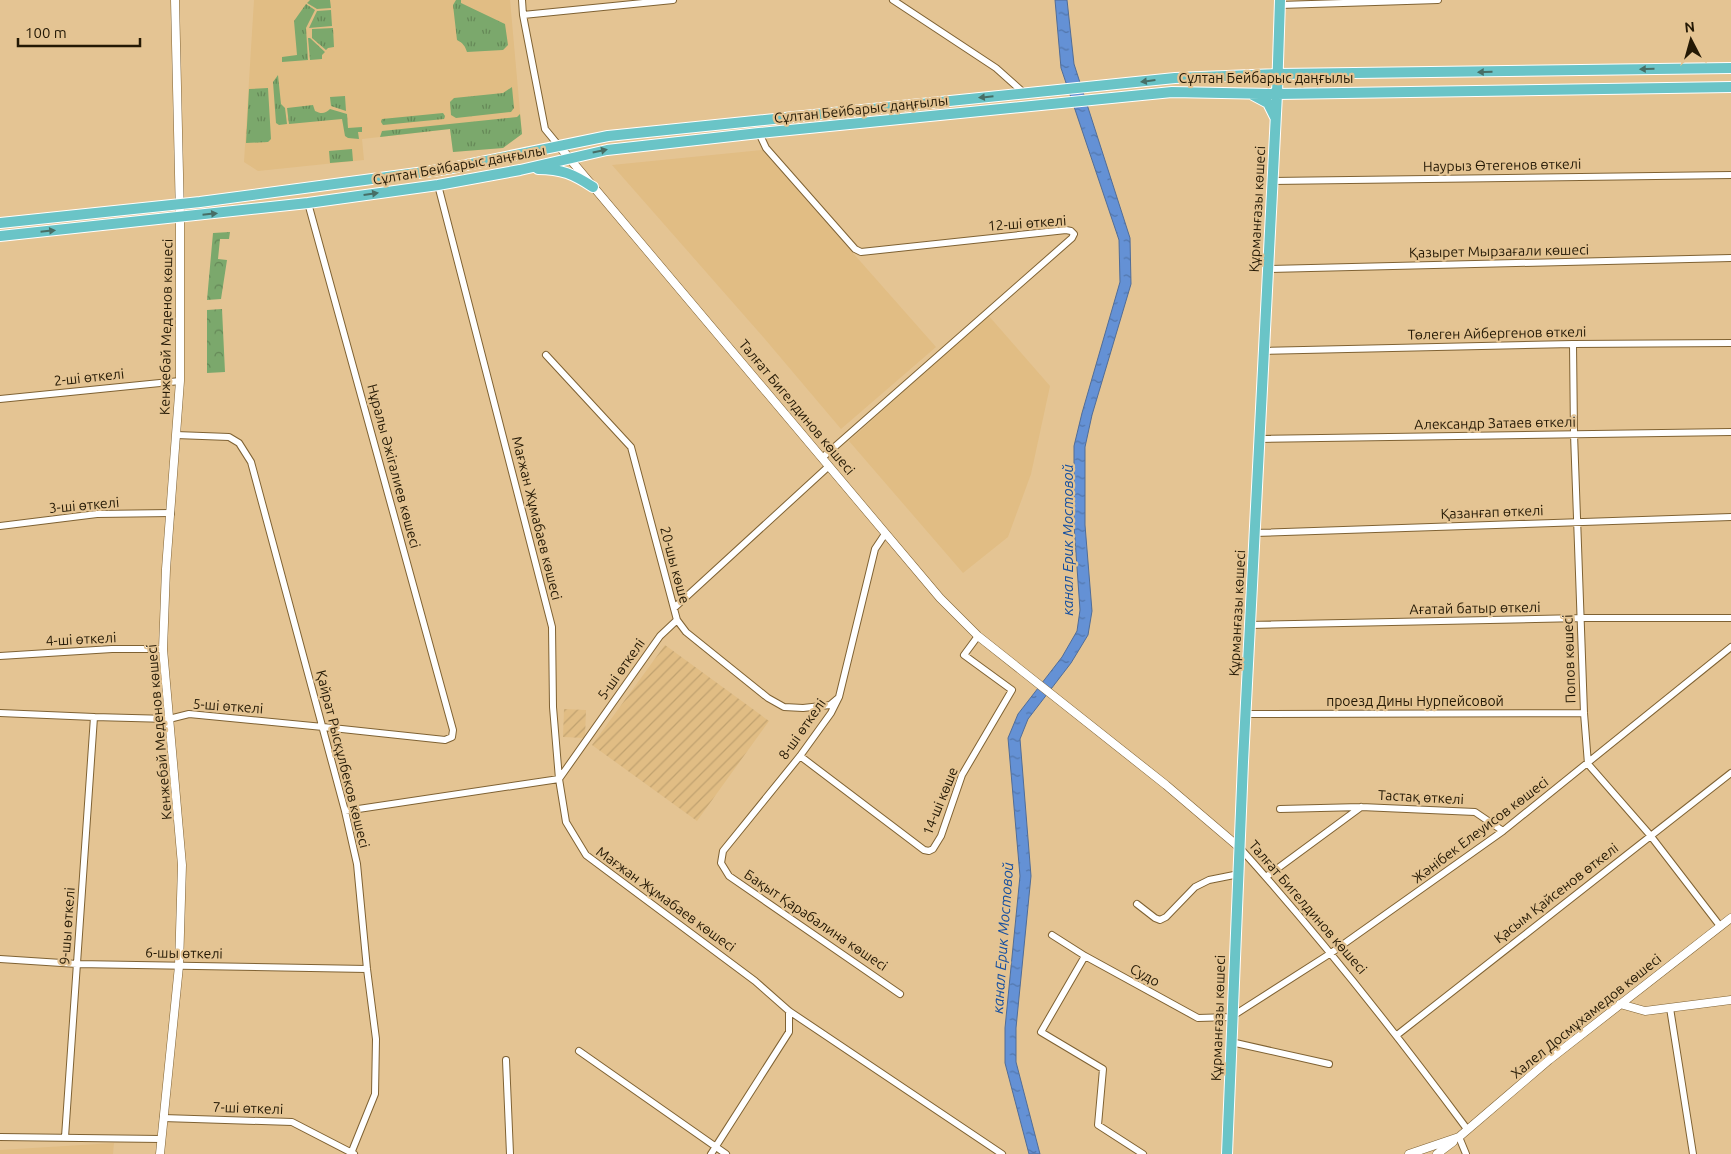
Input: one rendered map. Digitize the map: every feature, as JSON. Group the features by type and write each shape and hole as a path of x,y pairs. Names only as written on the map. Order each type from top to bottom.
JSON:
{"main road":[{"path":"1278,74 1280,2"},
{"path":"1278,52 1284,66 1295,74"},
{"path":"1252,75 1268,68 1274,63 1278,52"},
{"name":"Сұлтан Бейбарыс даңғылы","path":"0,223 179,204 447,169 608,136 1175,78 1278,74 1731,68"},
{"name":"Құрманғазы көшесі","path":"1227,1154 1231,1017 1278,74"},
{"name":"Сұлтан Бейбарыс даңғылы","path":"0,236 308,203 438,185 520,170 607,150 1172,92 1277,94 1731,88"},
{"path":"1248,93 1268,103 1276,118"},
{"path":"1276,118 1282,102 1288,97 1300,93"},
{"path":"520,170 548,169 563,171 574,175 593,187"},
{"path":"26,220 27,233"}],"street":[{"name":"Кенжебай Меденов көшесі","path":"160,1154 178,966 182,865 163,649 166,569 180,380 180,217 176,0"},
{"path":"522,0 523,15 545,129 559,146"},
{"path":"523,15 673,0"},
{"path":"893,0 996,68 1024,93"},
{"path":"1280,2 1438,0"},
{"name":"12-ші өткелі","path":"759,133 766,148 855,249 860,252 1066,230 1074,234 1072,238 822,458"},
{"name":"Талғат Бигелдинов көшесі","path":"559,146 940,598 978,636 1166,785 1240,848 1331,953 1397,1035 1467,1129"},
{"name":"Наурыз Өтегенов өткелі","path":"1272,181 1731,174"},
{"name":"Мағжан Жұмабаев көшесі","path":"438,185 552,627 553,706 559,779 566,822 586,855 755,981 790,1011 1002,1154"},
{"name":"Нұралы Әжiгалиев көшесi","path":"308,203 453,730 452,737"},
{"name":"Қазырет Мырзағали көшесі","path":"1268,268 1731,258"},
{"name":"Төлеген Айбергенов өткелі","path":"1263,351 1573,344 1731,343"},
{"name":"Попов көшесі","path":"1573,344 1577,522 1584,713 1588,764"},
{"name":"20-шы көше","path":"546,356 632,447 677,620 686,632 768,698 784,708 830,705 839,697"},
{"name":"2-ші өткелі","path":"0,399 180,380"},
{"name":"Александр Затаев өткелі","path":"1259,438 1731,432"},
{"name":"Қайрат Рысқұлбеков көшесі","path":"176,435 229,437 239,443 250,462 345,811 357,864 376,1039 375,1094 353,1153"},
{"path":"674,608 829,466"},
{"name":"3-ші өткелі","path":"0,526 97,514 171,513"},
{"name":"Қазанғап өткелі","path":"1254,533 1731,517"},
{"name":"8-ші өткелі","path":"721,863 723,851 800,756 832,713 839,697 875,549 885,534"},
{"name":"Ағатай батыр өткелі","path":"1250,626 1581,618 1731,618"},
{"name":"5-ші өткелі","path":"559,779 660,636 677,620"},
{"name":"14-ші көше","path":"800,756 924,850 929,851 933,849 941,836 962,775 1012,690 964,655 978,636"},
{"name":"Жәнібек Елеуисов көшесі","path":"1231,1017 1331,953 1503,831 1731,647"},
{"name":"4-ші өткелі","path":"0,656 112,649 163,649"},
{"name":"5-ші өткелі","path":"0,713 94,718 169,719 189,714 323,726 445,740 452,737"},
{"name":"проезд Дины Нурпейсовой","path":"1246,714 1584,713"},
{"name":"9-шы өткелі","path":"65,1137 94,718"},
{"path":"1588,764 1650,835 1720,926"},
{"name":"Қасым Қайсенов өткелі","path":"1397,1035 1731,773"},
{"path":"345,811 559,779"},
{"name":"Тастақ өткелі","path":"1266,878 1361,807"},
{"name":"Тастақ өткелі","path":"1280,809 1361,807 1474,812 1503,831"},
{"name":"Бақыт Қарабалина көшесі","path":"721,863 729,876 900,994"},
{"path":"1137,904 1160,920 1166,917 1195,887 1209,880 1239,874"},
{"name":"Халел Досмұхамедов көшесі","path":"1437,1154 1459,1138 1467,1129 1549,1060 1731,918"},
{"name":"Судо","path":"1052,935 1085,956 1198,1018 1231,1017"},
{"path":"1085,956 1041,1032 1103,1069 1098,1125 1143,1154"},
{"name":"6-шы өткелі","path":"0,959 77,964 367,969"},
{"path":"1620,1004 1645,1011 1731,1000"},
{"path":"1670,1008 1693,1154"},
{"path":"712,1154 790,1032 790,1011"},
{"path":"1231,1042 1329,1064"},
{"path":"579,1051 726,1154"},
{"path":"506,1060 510,1154"},
{"name":"7-ші өткелі","path":"163,1118 292,1122 353,1153"},
{"path":"0,1137 161,1139"},
{"path":"1408,1154 1459,1138 1466,1154"}],"shaded area":[{"path":"254,0 510,0 522,134 503,148 453,152 450,129 362,139 364,160 258,171 244,162"},
{"path":"762,150 936,347 841,429 612,165"},
{"path":"988,315 1050,386 1031,474 1008,537 963,573 849,441"},
{"path":"665,645 769,721 697,821 592,745"},
{"path":"564,709 586,710 585,738 563,737"},
{"path":"114,1143 113,1154 0,1154 0,1150"}],"green space":[{"path":"310,0 330,0 331,8 317,9 307,3"},
{"path":"456,0 461,0 461,3 505,24 508,45 503,50 467,52 461,42 457,40 453,5"},
{"path":"306,4 315,10 306,28 308,60 282,62 282,57 297,55 294,21"},
{"path":"331,10 332,26 309,28 317,11"},
{"path":"333,28 334,47 326,50 312,38 312,29"},
{"path":"308,38 325,52 322,55 322,59 310,60"},
{"path":"278,75 281,104 285,108 287,124 279,125 276,123 273,82"},
{"path":"512,87 514,108 511,112 456,118 451,115 450,102 454,98 503,93"},
{"path":"268,88 271,139 268,142 246,143 249,89"},
{"path":"345,96 346,111 331,106 330,97"},
{"path":"313,105 315,111 319,113 325,113 330,109 347,114 348,128 362,127 362,132 358,132 359,139 345,136 342,119 289,124 287,108"},
{"path":"443,113 444,119 383,125 381,122 382,119"},
{"path":"520,114 522,134 503,148 453,152 450,129 380,137 382,131 517,117"},
{"path":"352,149 353,161 330,163 329,151"},
{"path":"230,232 229,239 220,239 218,259 227,260 221,299 207,300 213,233"},
{"path":"222,309 225,372 207,373 207,310"}],"water":[{"name":"канал Ерик Мостовой","path":"1055,0 1067,0 1074,64 1130,238 1131,284 1092,415 1085,447 1085,525 1092,611 1088,635 1071,663 1028,719 1020,739 1031,876 1016,1028 1016,1062 1040,1154 1029,1154 1005,1063 1005,1028 1020,876 1008,738 1018,714 1062,657 1077,631 1080,610 1074,525 1074,446 1120,282 1119,240 1061,68"}]}
